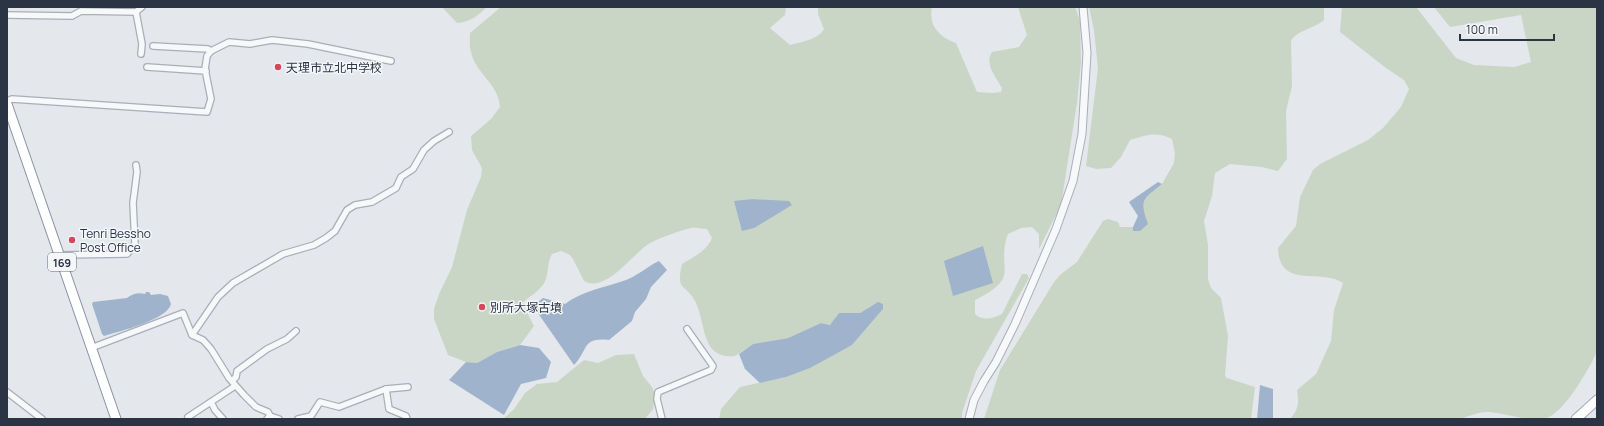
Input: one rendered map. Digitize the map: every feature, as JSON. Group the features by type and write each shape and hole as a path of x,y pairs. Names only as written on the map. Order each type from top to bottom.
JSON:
{"main road":[{"name":"169","path":"7,104 116,419"},
{"path":"1576,419 1597,400"}],"street":[{"path":"7,15 72,16 81,11 136,12 142,7"},
{"path":"969,419 974,400 1007,341 1018,317 1056,229 1073,181 1082,134 1087,53 1083,7"},
{"path":"136,12 142,44 141,54"},
{"path":"7,101 12,99 207,112 211,99 205,62 211,51 229,42 250,44 272,40 308,44 391,61"},
{"path":"153,46 208,49 211,51"},
{"path":"147,67 206,71"},
{"path":"192,335 218,297 233,283 282,254 314,245 326,238 335,231 347,210 355,205 372,202 396,188 401,177 413,168 424,150 434,141 449,132"},
{"path":"59,255 127,254 135,244 133,203 138,172 136,165"},
{"path":"91,348 183,313 192,335 203,340 211,348 234,384 256,407 268,412 268,417 279,419"},
{"path":"662,419 657,399 658,392 711,370 712,366 687,329"},
{"path":"188,417 211,402 234,384 237,371 267,349 287,339 296,332"},
{"path":"298,419 311,416 320,402 339,407 386,389 408,387"},
{"path":"386,389 389,409 406,416 407,419"},
{"path":"7,392 42,419"},
{"path":"211,402 215,410 223,419"}],"green space":[{"path":"442,7 487,7 470,20 457,23"},
{"path":"501,7 786,7 785,15 770,28 790,45 809,40 822,32 824,29 818,14 818,7 932,7 931,13 933,25 940,34 956,43 977,92 992,93 1001,92 1002,88 990,66 989,61 992,52 1019,47 1027,35 1018,7 1075,7 1080,21 1081,62 1077,103 1061,205 1039,249 1039,234 1032,227 1021,228 1008,234 1005,246 1005,272 1003,278 999,285 975,300 975,314 981,318 992,318 1002,314 1022,274 1027,274 1029,278 976,371 962,413 962,419 719,419 721,409 740,387 786,377 852,345 883,309 883,304 873,305 860,313 839,313 831,325 821,323 788,338 753,344 735,356 724,356 710,347 706,339 696,303 693,297 683,287 680,280 682,264 707,247 710,243 712,238 707,229 691,228 670,234 650,243 619,270 601,282 592,283 584,281 570,255 561,251 552,254 544,283 539,290 522,303 534,326 520,345 497,352 477,363 466,362 448,355 434,319 434,309 439,294 452,267 467,210 481,177 482,168 472,150 471,136 491,119 500,107 496,92 473,59 470,47 470,33","holes":["752,199 791,205 774,214 734,202"]},
{"path":"1089,7 1324,7 1324,20 1296,35 1291,42 1292,86 1286,111 1287,159 1278,171 1262,167 1230,164 1215,173 1212,196 1204,221 1208,245 1208,279 1211,288 1221,298 1228,336 1225,376 1255,387 1251,419 984,419 1000,370 1054,282 1061,274 1077,262 1103,221 1108,219 1118,222 1120,227 1133,227 1133,231 1144,199 1162,184 1174,163 1175,153 1172,139 1156,134 1130,140 1121,157 1111,168 1096,169 1086,166 1098,68 1094,30"},
{"path":"1342,7 1416,7 1456,58 1474,65 1514,67 1531,62 1521,15 1450,27 1434,7 1597,7 1597,352 1583,378 1570,397 1563,406 1549,417 1543,419 1528,419 1485,412 1454,419 1290,419 1298,405 1297,390 1316,374 1331,341 1334,310 1343,283 1324,277 1293,274 1286,269 1280,261 1278,248 1296,226 1300,197 1313,170 1320,164 1368,140 1383,128 1401,107 1409,89 1404,80 1340,32"},
{"path":"634,354 643,376 652,387 655,395 653,409 645,419 503,419 514,409 525,393 537,384 557,382 584,360 598,363 616,355"}],"water":[{"path":"1158,182 1162,184 1144,200 1143,204 1148,224 1140,231 1133,231 1133,227 1138,216 1129,202"},
{"path":"752,199 789,201 792,205 754,228 742,231 734,201"},
{"path":"983,246 993,283 953,296 944,261"},
{"path":"659,261 667,270 651,287 646,299 635,312 632,321 609,340 600,340 590,343 574,365 533,306 543,298 565,304 586,293 626,280"},
{"path":"146,292 149,292 151,295 160,294 168,296 171,304 168,310 152,320 131,328 104,336 102,334 92,304 93,302 127,298 131,295 140,293 145,294"},
{"path":"878,302 883,304 883,309 852,345 810,368 786,377 760,383 745,369 739,354 753,344 788,338 821,323 830,325 839,313 860,313"},
{"path":"520,345 539,348 551,362 546,378 521,384 504,415 449,380 466,362 477,363 497,352"},
{"path":"1260,385 1273,389 1273,419 1257,419"}],"place":[{"name":"天理市立北中学校","path":"278,67"},
{"name":"Tenri Bessho Post Office","path":"72,240"},
{"name":"別所大塚古墳","path":"482,307"}]}
